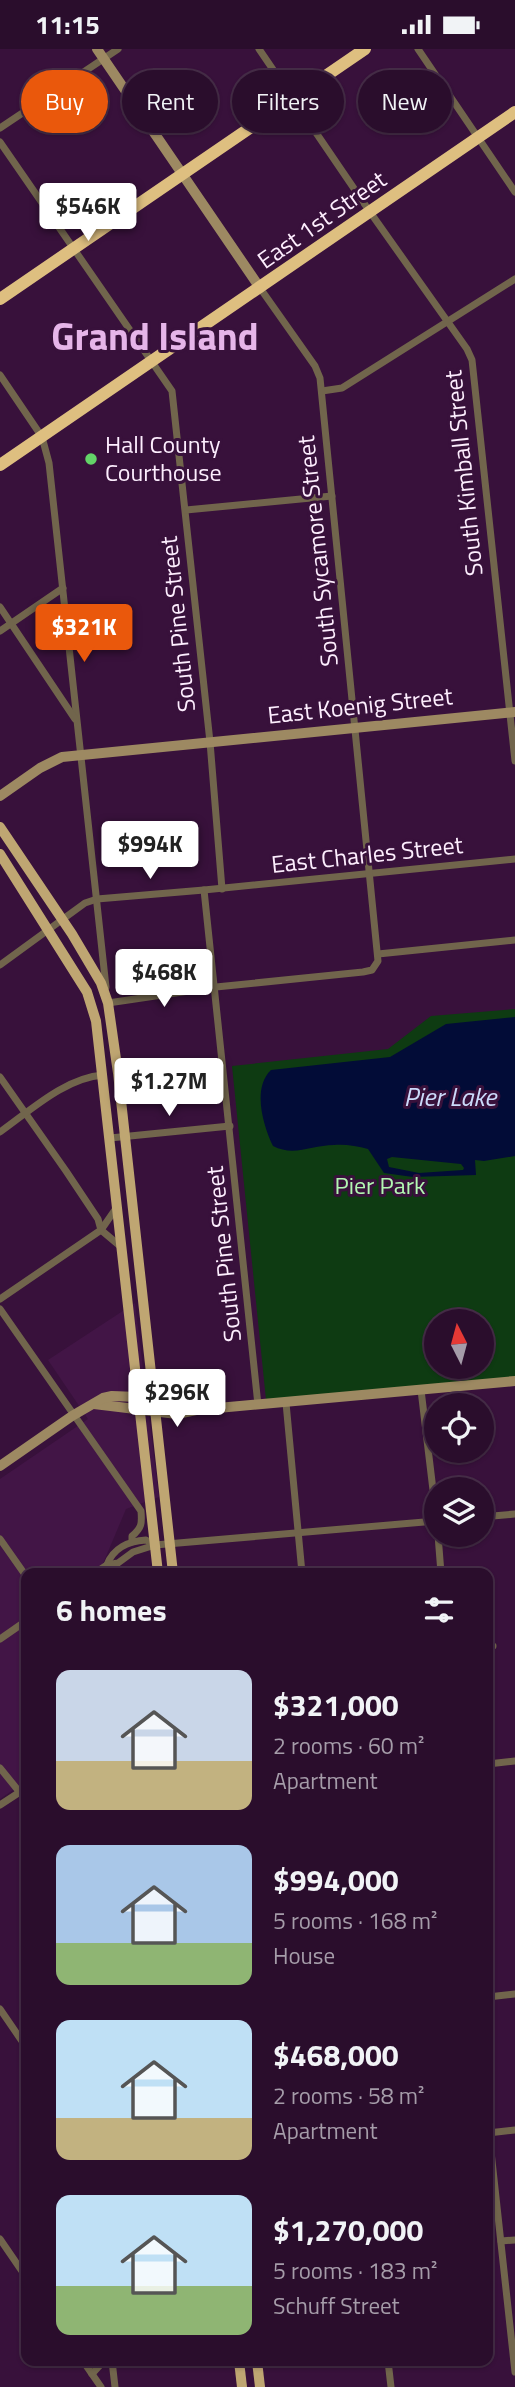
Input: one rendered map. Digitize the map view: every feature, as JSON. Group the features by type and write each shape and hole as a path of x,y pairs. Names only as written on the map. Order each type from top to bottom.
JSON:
{"highway":[{"path":"334,70 365,49"},
{"name":"East 1st Street","path":"0,465 515,111"},
{"path":"0,299 242,133"}],"main road":[{"path":"0,827 62,919 101,983 108,1003 172,1568"},
{"path":"0,854 88,992 96,1021 157,1568"},
{"path":"240,2366 242,2387"},
{"path":"258,2366 260,2387"}],"street":[{"path":"97,49 260,288"},
{"path":"0,128 118,49"},
{"name":"South Kimball Street","path":"259,49 273,70"},
{"path":"418,49 515,192"},
{"name":"South Kimball Street","path":"315,133 467,349 475,372 515,761"},
{"name":"South Pine Street","path":"0,142 169,386 173,397 210,742 222,889"},
{"path":"322,391 342,388 515,279"},
{"name":"South Sycamore Street","path":"260,288 315,366 322,391 378,954"},
{"path":"0,375 42,437 49,463 108,1003 216,987 372,970 378,961 378,954 515,940"},
{"path":"186,510 332,496"},
{"path":"0,631 62,588"},
{"path":"0,607 78,723"},
{"name":"East Koenig Street","path":"0,796 40,768 62,757 512,713"},
{"name":"East Charles Street","path":"97,899 515,859"},
{"name":"South Pine Street","path":"204,890 258,1405"},
{"path":"0,965 85,903 97,899"},
{"path":"0,1132 70,1084 89,1076 103,1075"},
{"path":"0,1077 81,1193 98,1219 101,1230 121,1246"},
{"path":"110,1138 230,1126"},
{"path":"0,1299 101,1230 117,1207"},
{"path":"0,1309 72,1416 141,1511 142,1524 140,1530 132,1536 132,1542"},
{"path":"0,1466 72,1416 103,1398 112,1396 177,1414 196,1410 515,1381"},
{"path":"421,1390 431,1477"},
{"path":"286,1403 302,1568"},
{"path":"494,1516 515,1514"},
{"path":"102,1568 118,1563 133,1552 155,1545 424,1522"},
{"path":"0,1539 21,1569"},
{"path":"107,1565 110,1555 132,1542 146,1540 155,1545"},
{"path":"439,1547 441,1568"},
{"path":"0,1639 21,1624"},
{"path":"493,1763 515,1761"},
{"path":"0,1768 19,1793 0,1805"},
{"path":"493,1996 515,1994"},
{"path":"0,2009 21,2040"},
{"path":"493,2133 515,2130"},
{"path":"493,2169 515,2372"},
{"path":"0,2239 21,2270"},
{"path":"501,2241 515,2239"},
{"path":"86,2366 102,2387"},
{"path":"92,2374 99,2366"},
{"path":"113,2366 115,2387"},
{"path":"389,2366 391,2387"}],"shaded area":[{"path":"135,1303 159,1497 126,1509 101,1568 21,1568 21,1784 0,1799 0,1479 88,1419 48,1360"}],"green space":[{"name":"Pier Park","path":"515,1009 515,1377 494,1379 494,1309 424,1309 424,1379 493,1379 266,1400 232,1066 388,1049 431,1016"}],"water":[{"name":"Pier Lake","path":"515,1017 515,1156 475,1160 476,1175 413,1177 384,1173 368,1149 360,1147 326,1145 296,1151 273,1146 261,1107 262,1087 271,1070 390,1057 446,1024","holes":["392,1157 461,1164 463,1170 419,1173 389,1167 387,1159"]}],"place":[{"name":"Hall County Courthouse","path":"91,459"}],"district":[{"name":"Grand Island","path":"155,337"}]}
